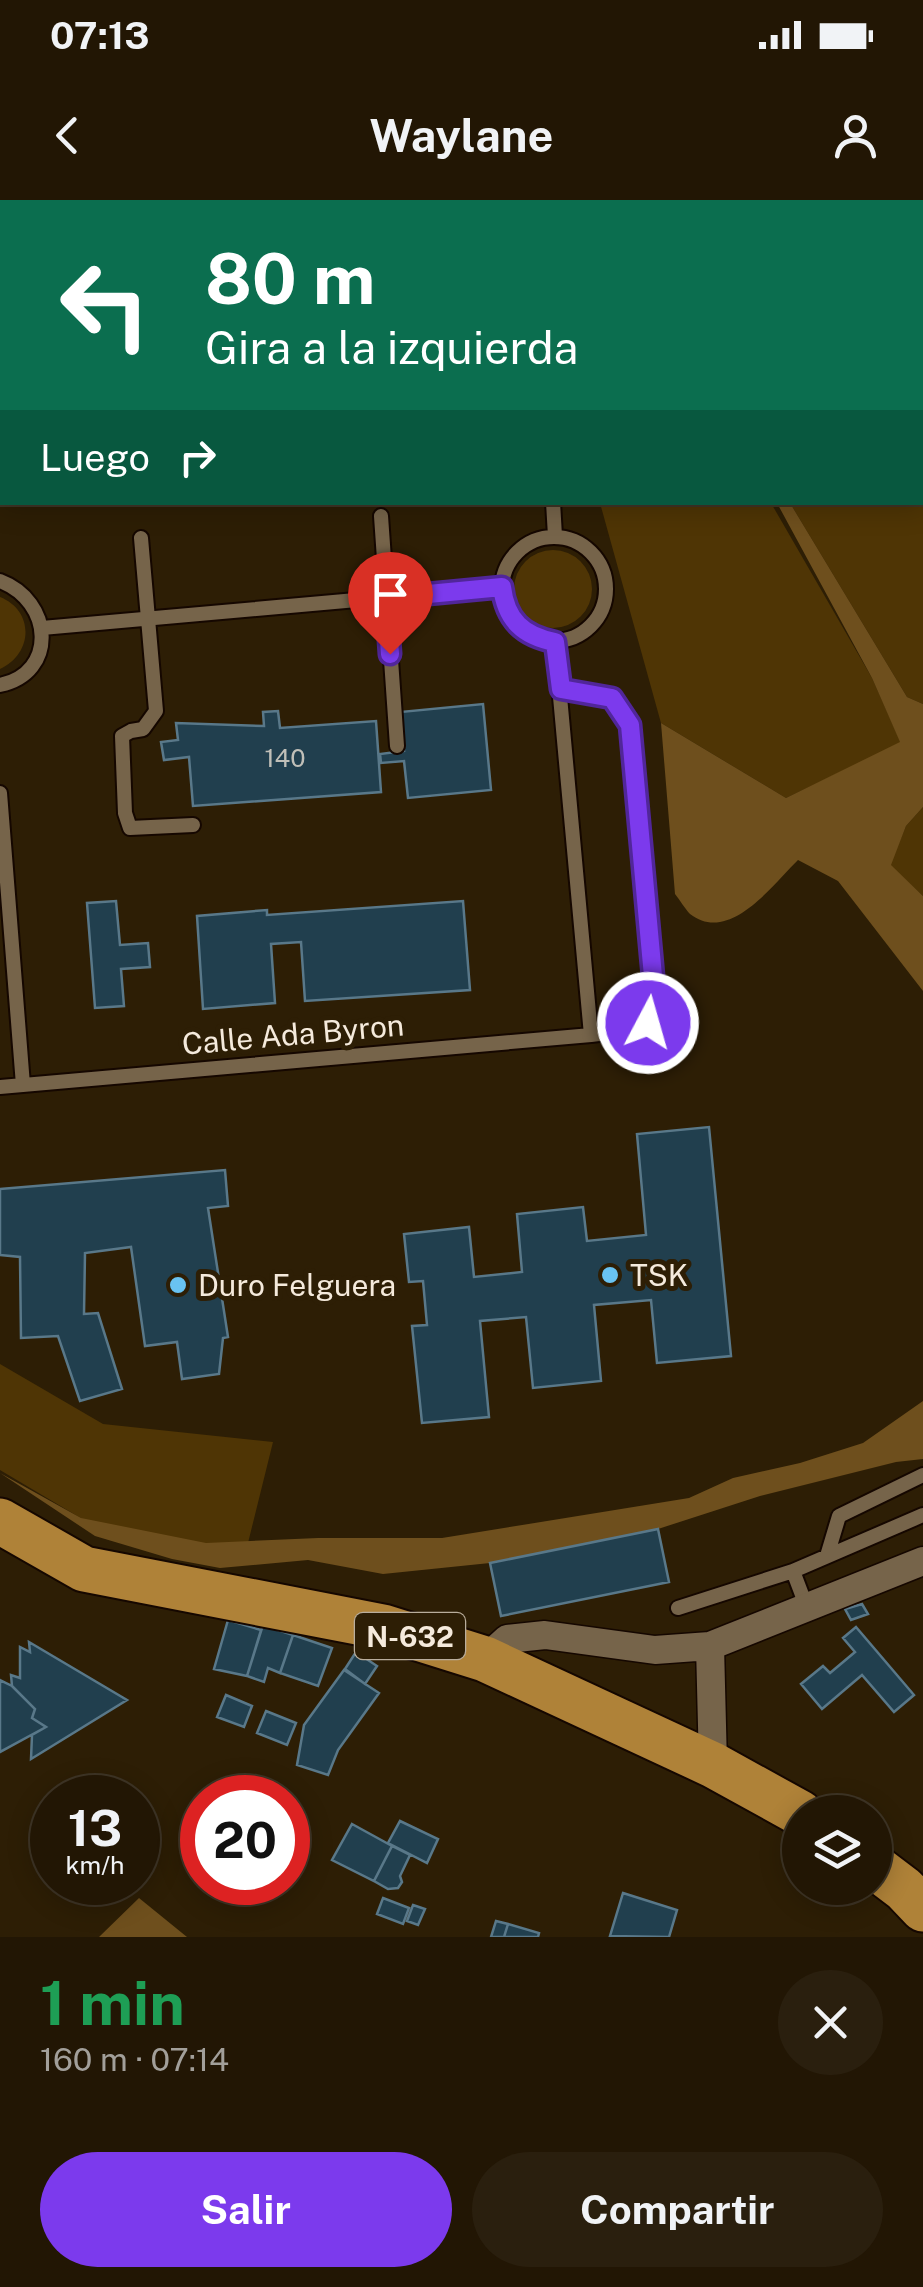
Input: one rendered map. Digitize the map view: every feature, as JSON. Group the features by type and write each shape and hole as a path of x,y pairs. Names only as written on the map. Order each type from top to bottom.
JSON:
{"highway":[{"name":"N-632","path":"0,1521 84,1569 382,1627 485,1658 782,1803"},
{"path":"892,1879 923,1909"}],"street":[{"path":"485,1658 507,1639 545,1635 655,1650 710,1646 923,1561"},
{"path":"710,1646 712,1766"}],"lane":[{"path":"552,505 556,536"},
{"path":"381,516 397,746"},
{"path":"556,536 584,547 596,558 607,590 596,621 584,632 555,642 522,630 504,604 502,587 512,558 537,540 556,536"},
{"path":"141,538 156,712 143,730 132,730 122,736 124,813 130,828 194,824"},
{"path":"0,581 29,598 42,628 41,646 34,662 22,675 0,686"},
{"path":"42,628 502,587"},
{"path":"555,642 591,1035"},
{"name":"Calle Ada Byron","path":"0,1087 591,1035 638,1029 648,1023 655,998 630,725 612,698 561,689"},
{"path":"0,793 23,1085"},
{"path":"827,1556 839,1516 923,1475"},
{"path":"678,1608 792,1571 923,1515"},
{"path":"792,1571 807,1608"}],"shaded area":[{"path":"601,505 772,505 872,678 901,743 786,798 661,723"},
{"path":"778,505 791,505 907,697 923,704 923,807 906,826 891,865 923,896 923,991 838,881 798,860 750,907 720,922 705,922 690,914 675,894 661,723 786,798 900,742 872,678"},
{"path":"791,505 923,505 923,704 907,697"},
{"path":"553,550 568,553 580,562 589,574 589,604 580,616 568,625 553,628 538,625 526,616 517,604 514,589 517,574 526,562 538,553"},
{"path":"0,597 19,612 26,633 19,653 0,669"},
{"path":"923,807 923,896 890,865 906,826"},
{"path":"0,1364 103,1424 273,1442 246,1551 89,1523 0,1470"},
{"path":"923,1401 923,1459 896,1462 760,1496 658,1529 490,1563 383,1574 308,1560 220,1568 172,1559 95,1536 0,1473 81,1518 206,1543 442,1538 689,1498 733,1478 863,1443"},
{"path":"132,1905 148,1905 187,1937 99,1937"}],"building":[{"path":"483,704 491,790 408,798 404,761 381,763 380,754 404,751 400,712"},
{"path":"278,711 280,728 376,721 381,792 193,806 189,757 164,760 161,742 178,740 176,723 264,726 263,712"},
{"path":"116,901 120,945 148,943 150,967 121,969 124,1006 95,1008 87,903"},
{"path":"463,901 470,990 305,1001 301,942 271,944 275,1003 203,1009 197,916"},
{"name":"TSK","path":"709,1127 731,1356 657,1363 651,1300 594,1305 601,1381 533,1388 526,1317 480,1321 489,1417 422,1423 412,1326 427,1325 423,1281 409,1282 404,1234 469,1227 474,1277 522,1272 517,1214 583,1207 587,1241 646,1235 637,1134"},
{"name":"Duro Felguera","path":"225,1170 228,1206 208,1208 228,1337 223,1338 219,1374 182,1379 177,1342 145,1346 131,1247 85,1253 84,1314 98,1313 122,1389 80,1401 58,1336 21,1338 20,1257 0,1255 0,1189"},
{"path":"658,1529 669,1582 501,1616 490,1563"},
{"path":"862,1604 868,1614 851,1620 845,1609"},
{"path":"228,1620 261,1630 247,1676 214,1669"},
{"path":"263,1625 293,1635 280,1673 268,1668 264,1682 247,1676"},
{"path":"856,1627 914,1695 894,1712 862,1675 822,1709 801,1684 823,1666 830,1673 855,1652 843,1638"},
{"path":"293,1635 332,1648 318,1686 280,1673"},
{"path":"29,1642 127,1700 31,1759 32,1735 46,1727 32,1718 35,1709 12,1686 11,1675 20,1678 20,1647 30,1652"},
{"path":"356,1652 377,1666 365,1684 345,1669"},
{"path":"344,1670 379,1693 338,1750 328,1775 297,1765 304,1725"},
{"path":"0,1680 12,1686 35,1709 32,1718 46,1727 0,1752"},
{"path":"226,1695 252,1706 244,1727 217,1717"},
{"path":"266,1711 296,1723 287,1745 257,1733"},
{"path":"400,1821 438,1839 427,1863 388,1843"},
{"path":"352,1824 392,1846 374,1881 332,1860"},
{"path":"392,1846 410,1855 400,1876 402,1882 398,1888 388,1889 374,1881"},
{"path":"623,1893 677,1910 669,1937 610,1936"},
{"path":"383,1898 409,1908 403,1924 377,1914"},
{"path":"413,1905 425,1909 418,1925 407,1921"},
{"path":"496,1921 508,1924 504,1937 491,1937"},
{"path":"508,1924 539,1933 538,1937 504,1937"}],"place":[{"name":"TSK","path":"610,1275"},
{"name":"Duro Felguera","path":"178,1285"}],"route":[{"path":"390,654 386,598 502,587 504,604 522,630 555,642 561,689 612,698 630,725 655,998 648,1023"}]}
